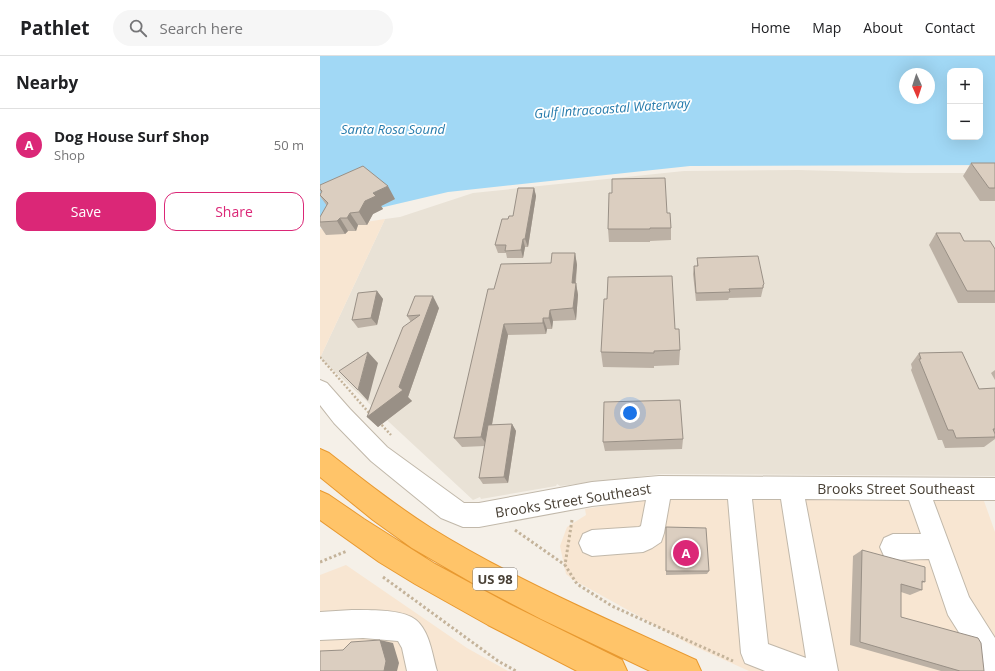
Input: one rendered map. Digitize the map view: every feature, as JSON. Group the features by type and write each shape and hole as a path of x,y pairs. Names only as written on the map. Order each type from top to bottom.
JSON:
{"highway":[{"name":"US 98","path":"320,461 358,493 434,545 548,608 685,671"},
{"name":"US 98","path":"320,504 406,564 483,606 611,671"}],"street":[{"name":"Brooks Street Southeast","path":"320,389 342,416 379,454 450,509 463,515 487,514 592,494 659,487 917,488 994,493"},
{"path":"592,543 643,539 652,533 658,505 659,487"},
{"path":"739,487 755,653 802,671"},
{"path":"792,487 824,671"},
{"path":"917,488 958,605 989,654 995,671"},
{"path":"893,547 937,546"},
{"path":"320,626 368,624 391,625 406,629 415,642 422,671"}],"path":[{"path":"320,357 396,440"},
{"path":"487,514 516,530 565,565"},
{"path":"320,562 347,551 353,555"},
{"path":"378,574 498,661 516,671"}],"shaded area":[{"path":"799,170 907,173 995,173 995,476 661,474 560,486 557,484 556,486 481,499 480,497 473,500 320,358 385,219 400,217 473,193 684,171"},
{"path":"385,219 320,358 320,229"},
{"path":"663,499 984,501 995,532 995,671 749,671 689,644 572,579 566,574 560,546 567,527 586,515 585,509"},
{"path":"346,565 467,648 508,671 320,671 320,575"}],"water":[{"name":"Santa Rosa Sound","path":"320,56 995,56 995,165 690,166 448,192 320,222"}],"building":[{"path":"971,163 995,163 995,188 989,188"},
{"path":"363,166 388,186 373,193 376,196 365,201 359,212 350,213 347,218 340,218 337,221 320,222 320,217 328,203 320,195 322,191 320,189 320,185"},
{"path":"665,178 667,213 670,213 671,228 608,229 609,193 612,193 612,179"},
{"path":"518,188 534,188 525,239 523,239 521,250 505,251 506,245 495,245 502,219 508,219 509,216 513,216"},
{"path":"936,233 960,233 964,241 990,241 995,249 995,291 967,291"},
{"path":"552,253 575,253 572,283 576,283 573,308 550,310 549,318 543,318 543,323 504,324 481,437 454,438 488,289 494,289 501,264 551,263"},
{"path":"758,256 764,284 763,288 729,289 730,292 696,293 694,266 698,266 697,258"},
{"path":"672,276 675,329 679,329 680,350 654,351 654,353 601,352 604,299 607,299 608,277"},
{"path":"377,291 371,318 352,320 358,293"},
{"path":"415,296 433,296 399,387 403,390 367,417 403,327 420,315 407,316"},
{"path":"368,352 358,390 339,371"},
{"path":"962,352 979,389 995,388 995,429 993,429 995,437 956,438 953,430 948,430 919,359 921,359 919,353"},
{"path":"680,400 683,439 603,442 604,402"},
{"path":"512,424 504,477 479,478 488,425"},
{"path":"666,527 706,528 709,571 666,571"},
{"path":"862,550 925,567 925,582 922,581 922,590 901,584 901,617 978,638 981,643 984,671 960,671 860,642"},
{"path":"380,640 386,661 384,671 320,671 320,651 343,650 351,642"}],"place":[{"name":"Dog House Surf Shop","path":"686,553"}],"water label":[{"name":"Gulf Intracoastal Waterway","path":"612,108"}]}
